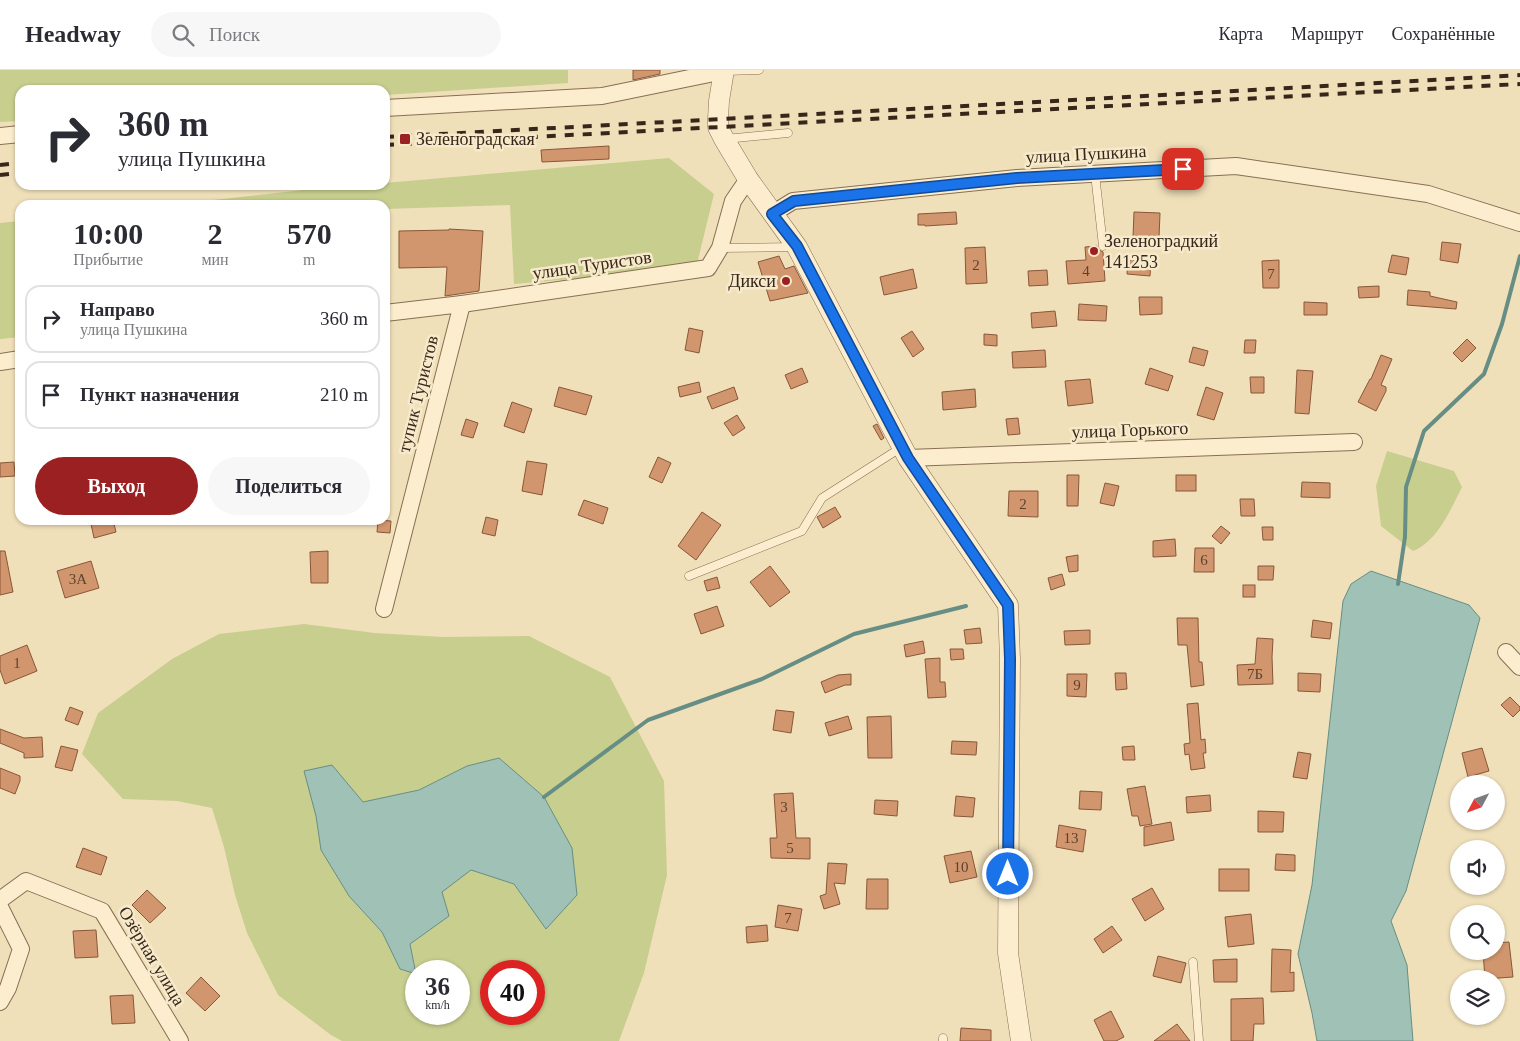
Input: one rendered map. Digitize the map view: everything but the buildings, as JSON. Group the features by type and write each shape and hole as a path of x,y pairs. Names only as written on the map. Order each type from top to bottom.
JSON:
{"street":[{"path":"390,108 602,96 724,70 718,119 718,127 724,139 748,179 797,246 905,453 1008,605 1010,669 1008,953 1020,1041"},
{"path":"0,136 15,134"},
{"name":"улица Пушкина","path":"772,214 794,201 1017,178 1236,166 1428,194 1520,223"},
{"name":"улица Туристов","path":"390,312 462,304 708,268 720,248 733,201 748,179"},
{"name":"тупик Туристов","path":"384,609 462,304"},
{"path":"0,362 15,360"},
{"name":"улица Горького","path":"905,453 1354,442"},
{"path":"1506,652 1520,667"},
{"name":"Озёрная улица","path":"0,900 26,881 102,911 180,1041"},
{"path":"0,907 21,948 8,988 0,1002"}],"lane":[{"path":"724,70 759,70"},
{"path":"724,139 788,133"},
{"path":"1095,174 1102,246"},
{"path":"720,248 797,246"},
{"path":"689,576 802,531 822,498 905,453"},
{"path":"1193,962 1199,1041"}],"green space":[{"path":"0,70 568,70 568,83 390,95 390,85 15,85 15,121 0,122"},
{"path":"669,158 714,194 696,268 514,284 510,205 390,209 390,200 213,200 303,190 390,190 390,183"},
{"path":"15,222 15,338 0,339 0,223"},
{"path":"1387,451 1454,471 1462,487 1448,515 1436,533 1422,547 1413,551 1381,526 1376,486"},
{"path":"304,624 375,633 443,637 529,636 610,677 664,781 667,875 644,973 619,1041 342,1041 331,1035 278,995 247,933 212,808 177,801 123,799 82,754 98,713 172,659 219,634","holes":["499,758 544,797 572,848 546,929 514,884 471,870 441,892 449,916 410,944 414,960 470,960 470,1025 405,1025 405,971 400,969 382,932 349,896 321,850 316,816 332,765 363,802 419,790 467,766"]}],"water":[{"path":"1371,571 1469,605 1480,618 1406,891 1391,921 1407,965 1413,1041 1317,1041 1298,954 1312,885 1343,601 1351,584"},
{"path":"499,758 544,797 572,848 577,895 546,929 514,884 471,870 442,892 449,916 410,944 413,960 405,960 405,971 400,969 382,932 349,896 321,850 316,816 304,771 332,765 363,802 419,790 467,766"}],"waterway":[{"path":"1398,584 1405,537 1406,487 1424,431 1484,374 1502,324 1520,256"},
{"path":"544,797 648,720 762,679 854,634 966,606"}],"railway":[{"path":"390,137 1520,75"},
{"path":"390,145 1520,84"},
{"path":"0,165 15,164"},
{"path":"0,175 15,174"}],"place":[{"name":"Зеленоградская","path":"405,139"},
{"name":"Зеленоградкий 141253","path":"1094,251"},
{"name":"Дикси","path":"786,281"}],"route":[{"path":"1008,874 1010,659 1008,605 908,458 797,246 772,214 794,201 1017,178 1183,169"}]}
